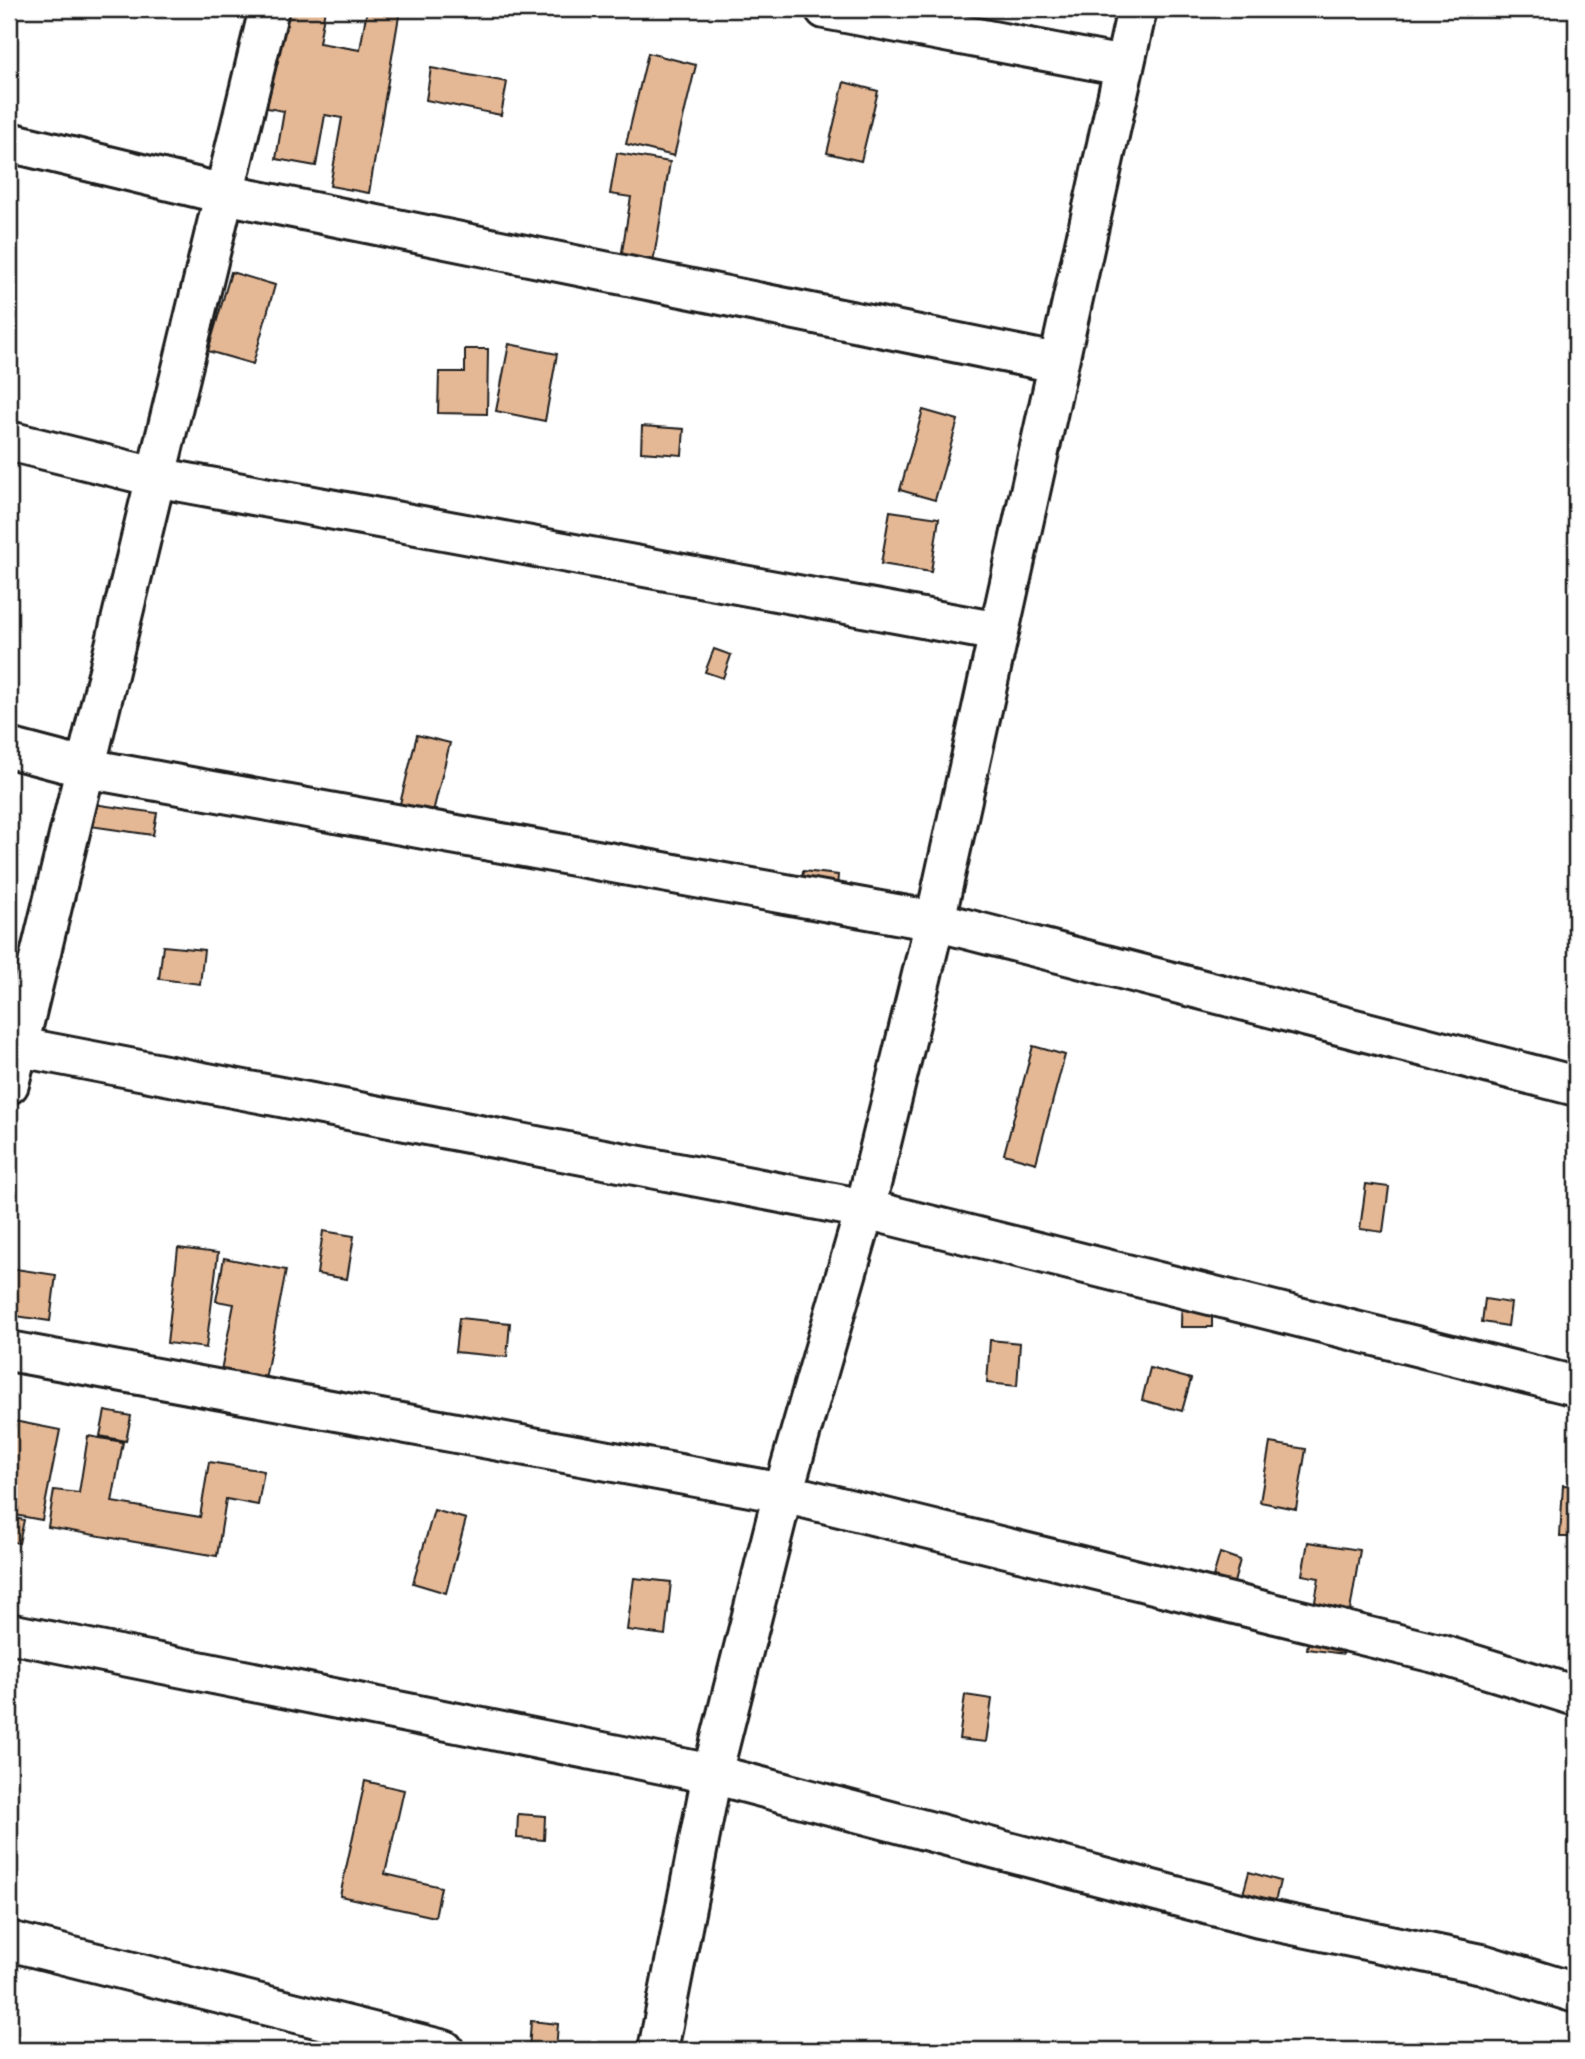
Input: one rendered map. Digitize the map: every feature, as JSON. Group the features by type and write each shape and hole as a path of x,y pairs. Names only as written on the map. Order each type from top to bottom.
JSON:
{"street":[{"path":"9,1084 13,1047 85,768 269,9"},
{"path":"825,9 1123,66"},
{"path":"658,2050 712,1774 783,1493 865,1209 935,921 1137,9"},
{"path":"9,142 224,194 1057,363"},
{"path":"9,441 155,477 999,632"},
{"path":"9,748 85,768 935,921 1576,1086"},
{"path":"13,1047 865,1209 1576,1385"},
{"path":"9,1350 783,1493 1439,1654 1576,1696"},
{"path":"9,1633 712,1774 1259,1917 1482,1964 1576,1993"},
{"path":"9,1941 444,2050"}],"building":[{"path":"285,9 325,9 319,43 360,50 367,9 400,10 369,193 330,186 342,118 325,115 316,166 276,159 284,111 267,108"},
{"path":"648,53 696,65 674,156 626,144"},
{"path":"431,68 507,82 501,115 426,100"},
{"path":"844,82 878,91 861,161 827,153"},
{"path":"617,153 670,162 651,275 619,270 631,197 610,194"},
{"path":"231,272 275,285 253,364 208,351"},
{"path":"509,344 557,354 545,421 496,411"},
{"path":"465,349 488,349 487,414 438,413 439,372 465,372"},
{"path":"923,410 958,420 935,500 900,490"},
{"path":"642,426 684,429 682,455 641,452"},
{"path":"890,511 939,518 931,572 881,564"},
{"path":"714,649 731,655 723,678 705,672"},
{"path":"417,735 450,743 429,828 396,820"},
{"path":"93,804 157,813 153,835 90,826"},
{"path":"803,871 838,875 836,900 800,896"},
{"path":"163,946 204,950 200,984 159,979"},
{"path":"1033,1046 1065,1055 1036,1163 1004,1154"},
{"path":"1366,1184 1389,1187 1383,1232 1360,1229"},
{"path":"323,1231 354,1236 347,1279 317,1274"},
{"path":"178,1248 218,1253 206,1348 167,1343"},
{"path":"224,1258 286,1270 262,1395 218,1386 234,1304 216,1301"},
{"path":"9,1268 56,1275 50,1321 9,1315"},
{"path":"1182,1286 1212,1286 1212,1327 1181,1327"},
{"path":"1485,1299 1511,1303 1508,1326 1482,1322"},
{"path":"459,1318 510,1323 507,1357 455,1352"},
{"path":"990,1340 1020,1343 1017,1386 987,1383"},
{"path":"1150,1368 1191,1379 1182,1411 1142,1400"},
{"path":"105,1411 131,1416 126,1441 100,1436"},
{"path":"9,1420 60,1430 42,1520 9,1514"},
{"path":"88,1436 123,1442 112,1502 200,1517 209,1462 264,1471 258,1505 226,1499 217,1556 48,1527 54,1490 79,1493"},
{"path":"1270,1443 1306,1449 1296,1509 1260,1502"},
{"path":"1563,1485 1576,1486 1576,1537 1560,1537"},
{"path":"434,1510 466,1519 446,1593 413,1583"},
{"path":"9,1517 24,1520 19,1543 9,1541"},
{"path":"1308,1542 1360,1550 1343,1654 1307,1649 1319,1578 1302,1575"},
{"path":"1220,1553 1240,1560 1232,1590 1211,1584"},
{"path":"634,1578 671,1582 665,1635 627,1630"},
{"path":"965,1695 992,1699 986,1742 959,1739"},
{"path":"365,1781 404,1790 385,1874 441,1887 435,1917 340,1896"},
{"path":"518,1814 545,1816 544,1840 517,1838"},
{"path":"1249,1872 1280,1881 1275,1902 1243,1894"},
{"path":"531,2021 558,2024 556,2050 529,2050"}]}
